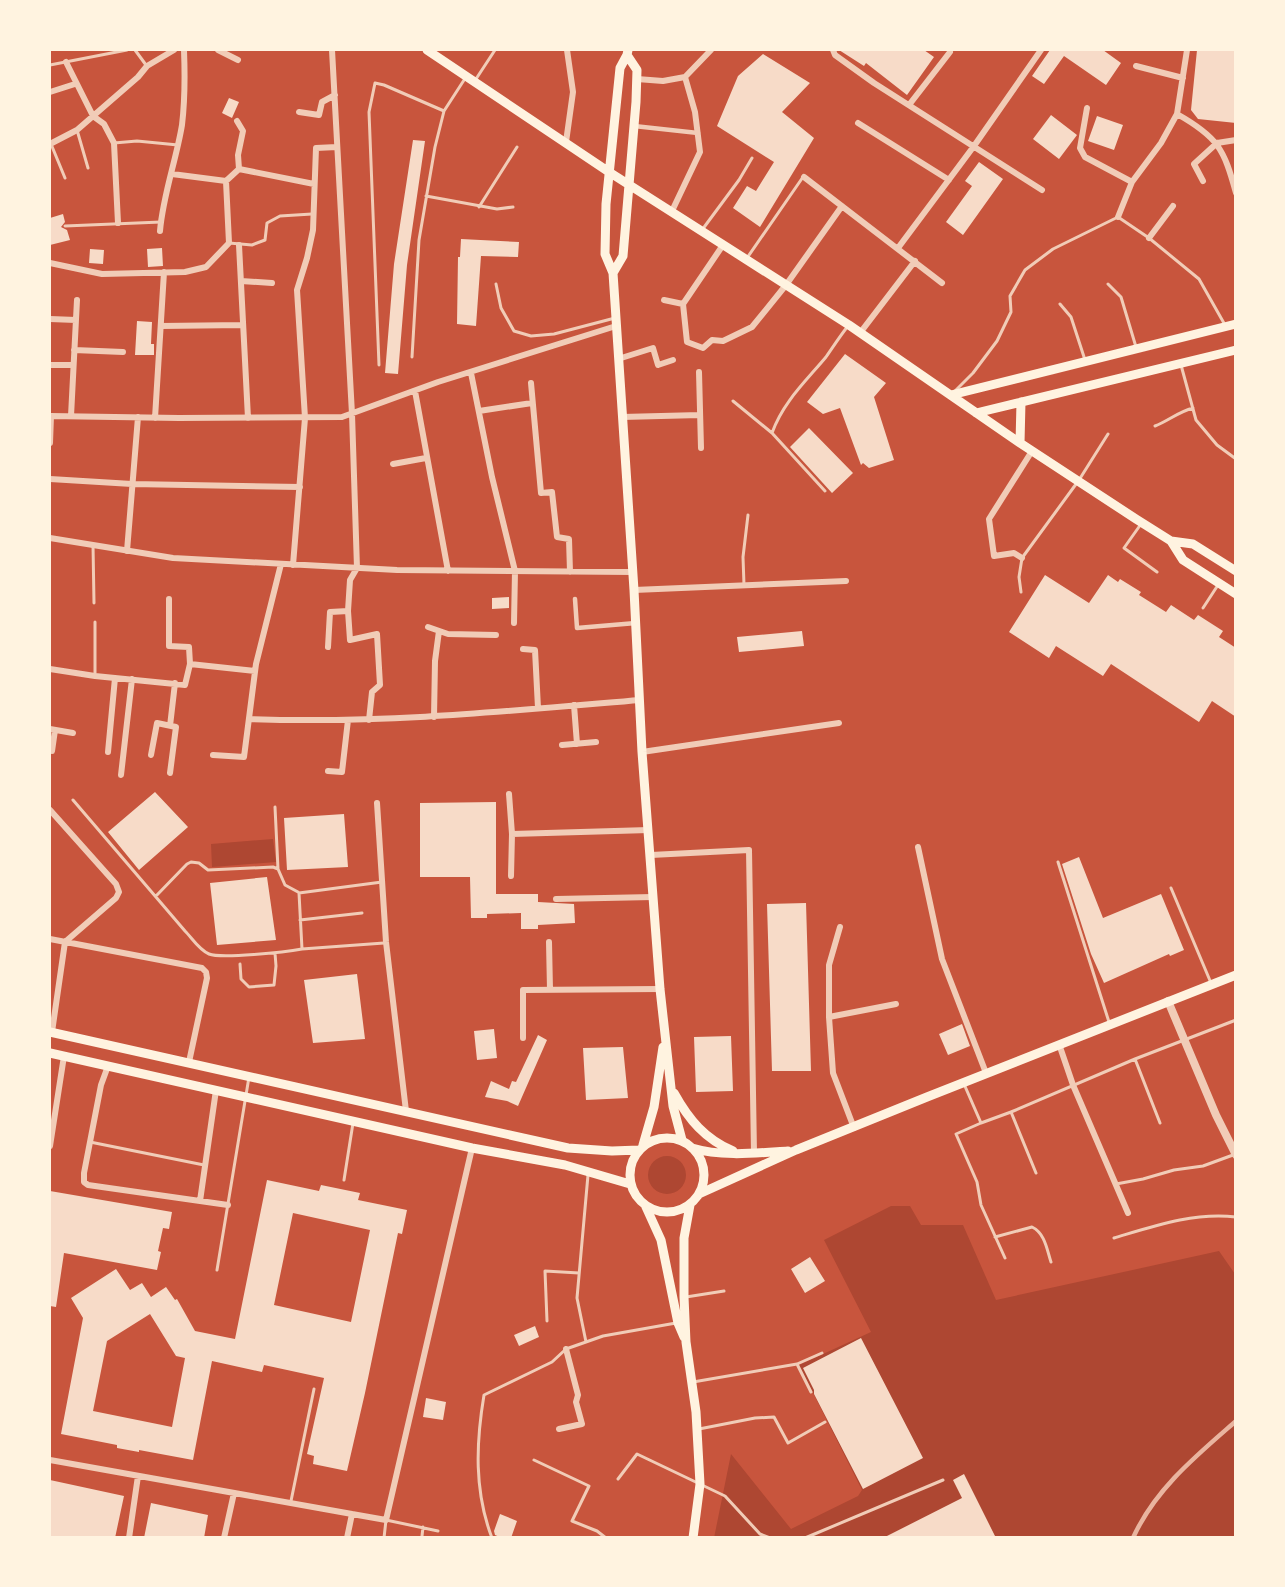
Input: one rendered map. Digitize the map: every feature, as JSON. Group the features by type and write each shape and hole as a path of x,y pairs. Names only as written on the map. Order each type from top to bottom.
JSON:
{"main road":[{"path":"427,50 609,172 849,325 1020,443 1142,523 1171,541 1193,544 1235,569 1221,585"},
{"path":"613,273 623,256 634,126 637,70 628,52"},
{"path":"628,52 620,68 606,204 605,254 613,273 641,699 642,752 660,989 673,1106 682,1140"},
{"path":"951,395 1236,324"},
{"path":"976,413 1236,350"},
{"path":"1020,443 1021,402"},
{"path":"1171,541 1183,560 1236,594"},
{"path":"699,1194 796,1150 1236,975"},
{"path":"51,1032 568,1148 612,1151 641,1148 661,1138 682,1140 692,1148 704,1168 703,1186 699,1194 690,1205 674,1212 663,1213 645,1206"},
{"path":"665,1036 654,1107 641,1148 630,1166 630,1184 633,1192 645,1206 661,1240 678,1323 686,1342"},
{"path":"50,1053 472,1148 588,1170 630,1184"},
{"path":"672,1089 695,1126 714,1142 735,1152"},
{"path":"692,1148 703,1151 754,1153 796,1150"},
{"path":"690,1205 684,1238 684,1298 700,1484 693,1538"}],"street":[{"path":"50,144 77,130 138,78 147,66 174,50"},
{"path":"160,231 162,208 178,145 185,95 184,50"},
{"path":"218,50 238,60"},
{"path":"332,50 352,414 357,568 350,580 348,611 350,640 377,634 380,685 372,692 369,720"},
{"path":"566,142 573,92 567,50"},
{"path":"637,79 663,81 685,78 711,50"},
{"path":"833,50 835,55 909,105 1042,190"},
{"path":"898,248 974,147 1041,50"},
{"path":"1118,217 1132,182 1161,144 1178,114 1186,50"},
{"path":"909,105 950,52"},
{"path":"66,62 93,116 104,124 114,143 118,223"},
{"path":"1136,66 1183,78"},
{"path":"672,212 700,152 695,112 685,78"},
{"path":"50,92 75,84"},
{"path":"299,112 319,115 322,102 335,95"},
{"path":"1087,108 1080,148 1085,157 1132,182"},
{"path":"1178,114 1195,124 1217,143 1227,161 1236,193"},
{"path":"237,121 243,131 238,155 239,169"},
{"path":"858,123 949,180"},
{"path":"634,126 698,133"},
{"path":"1203,181 1194,164 1217,143 1236,140"},
{"path":"293,565 306,418 297,290 313,230 316,148 338,147"},
{"path":"239,169 314,184"},
{"path":"226,181 239,169"},
{"path":"172,174 226,181"},
{"path":"804,177 942,282"},
{"path":"50,263 102,274 185,272 206,267 229,243 226,181"},
{"path":"723,245 683,304 687,342 703,348 712,340 723,341 752,327 786,285 842,206"},
{"path":"1149,238 1173,206"},
{"path":"239,246 248,418"},
{"path":"860,333 915,261"},
{"path":"155,418 164,272"},
{"path":"241,281 272,283"},
{"path":"71,416 77,300"},
{"path":"664,300 683,304"},
{"path":"50,319 76,320"},
{"path":"50,443 50,416 342,417 616,322"},
{"path":"161,326 243,325"},
{"path":"618,358 652,348 658,365 673,360"},
{"path":"74,350 123,352"},
{"path":"50,365 74,365"},
{"path":"471,372 514,571 514,623"},
{"path":"699,372 701,448"},
{"path":"531,383 541,493 552,492 557,537 569,539 570,572"},
{"path":"415,391 448,571"},
{"path":"479,411 532,403"},
{"path":"622,417 700,415"},
{"path":"127,551 138,417"},
{"path":"1022,558 1014,553 994,556 989,519 1032,451"},
{"path":"393,464 426,458"},
{"path":"50,479 132,484 300,487"},
{"path":"50,538 173,558 293,565 448,571 633,572"},
{"path":"213,755 244,757 255,671 281,564"},
{"path":"634,590 846,581"},
{"path":"50,662 50,669 185,685 190,664 189,647 170,646 169,598"},
{"path":"575,599 577,628 636,623"},
{"path":"328,647 330,612 348,611"},
{"path":"428,627 448,634 496,635"},
{"path":"434,717 435,661 439,631"},
{"path":"523,649 535,650 538,708"},
{"path":"190,664 255,671"},
{"path":"108,752 115,678"},
{"path":"121,775 132,679"},
{"path":"170,726 175,683"},
{"path":"249,720 369,720 434,717 641,699"},
{"path":"574,705 577,744"},
{"path":"328,771 342,772 348,720"},
{"path":"151,755 157,723 176,727 170,773"},
{"path":"642,752 839,723"},
{"path":"52,751 52,729 73,733"},
{"path":"561,745 596,742"},
{"path":"509,794 512,834 511,876"},
{"path":"377,803 386,942 406,1111"},
{"path":"50,810 116,884 119,892 116,898 65,942 51,1032"},
{"path":"512,834 649,830"},
{"path":"918,847 942,960 986,1073"},
{"path":"651,855 749,850 754,1153"},
{"path":"556,900 653,897"},
{"path":"840,927 829,965 829,1017 833,1073 854,1128"},
{"path":"50,939 202,968 207,978 189,1062"},
{"path":"549,942 550,990"},
{"path":"523,1038 523,990 660,989"},
{"path":"1168,1001 1235,1155"},
{"path":"829,1017 896,1004"},
{"path":"1059,1044 1073,1085 1128,1213"},
{"path":"50,1146 63,1056"},
{"path":"108,1066 101,1085 83,1179 88,1185 228,1205"},
{"path":"200,1202 216,1090"},
{"path":"50,1460 386,1520 472,1148"},
{"path":"559,1429 582,1424 576,1402 578,1395 566,1349"},
{"path":"129,1538 138,1476"},
{"path":"224,1538 234,1493"},
{"path":"347,1538 352,1514"}],"lane":[{"path":"50,64 127,50"},
{"path":"135,50 147,66"},
{"path":"412,357 419,240 435,147 444,111 495,50"},
{"path":"379,364 369,111 375,83 444,111"},
{"path":"77,130 88,168"},
{"path":"114,143 137,141 178,145"},
{"path":"50,144 65,178"},
{"path":"479,207 517,147"},
{"path":"701,231 739,180 752,158"},
{"path":"746,260 804,177"},
{"path":"426,196 479,207 497,209 513,207"},
{"path":"229,243 239,246 252,245 265,240 267,223 280,216 314,214"},
{"path":"951,395 973,373 997,341 1011,312 1010,296 1025,270 1053,249 1118,217 1149,238 1199,279 1226,327"},
{"path":"65,226 161,222"},
{"path":"496,284 501,308 514,331 531,336 554,334 571,328 616,322"},
{"path":"1108,285 1121,297 1137,349"},
{"path":"1060,304 1071,317 1086,361"},
{"path":"772,433 777,418 799,386 825,358 849,325"},
{"path":"1180,363 1196,420 1216,445 1236,459"},
{"path":"733,402 772,433 825,491"},
{"path":"1155,426 1169,420 1179,412 1192,408"},
{"path":"1021,592 1019,577 1022,558 1079,480 1108,434"},
{"path":"744,585 747,515"},
{"path":"1142,523 1124,548 1157,572"},
{"path":"93,546 94,603"},
{"path":"1203,608 1221,585"},
{"path":"95,622 95,676"},
{"path":"73,800 200,947 209,954 275,953 386,942"},
{"path":"275,807 278,869 285,885 299,893 382,882"},
{"path":"156,896 191,862 199,863 208,870 273,867 278,869"},
{"path":"1058,862 1110,1024"},
{"path":"1172,888 1212,984"},
{"path":"299,893 302,950"},
{"path":"300,920 362,913"},
{"path":"240,964 241,979 249,987 274,985 275,953"},
{"path":"1005,1258 981,1205 976,1182 956,1134 1135,1059 1236,1020"},
{"path":"1135,1059 1160,1123"},
{"path":"217,1270 250,1075"},
{"path":"964,1082 981,1123"},
{"path":"1011,1112 1036,1173"},
{"path":"344,1180 354,1121"},
{"path":"90,1142 206,1165"},
{"path":"1116,1184 1174,1170 1203,1166 1235,1155"},
{"path":"586,1342 577,1298 588,1170"},
{"path":"1114,1238 1166,1223 1213,1215 1236,1217"},
{"path":"995,1236 1032,1227 1037,1229 1051,1262"},
{"path":"547,1321 545,1271 579,1273"},
{"path":"684,1298 724,1291"},
{"path":"492,1538 483,1514 477,1456 484,1395 552,1362 566,1349 603,1336 678,1323"},
{"path":"691,1383 797,1364 822,1353"},
{"path":"797,1364 812,1392"},
{"path":"291,1503 314,1389"},
{"path":"697,1429 755,1418 774,1417 788,1443 825,1422"},
{"path":"618,1479 637,1454 724,1496 760,1534 770,1538"},
{"path":"534,1460 589,1486 572,1521 597,1531 606,1538"},
{"path":"805,1538 943,1480"},
{"path":"384,1538 386,1520 438,1531"},
{"path":"422,1536 423,1527"}],"shaded area":[{"path":"273,839 276,862 212,867 211,844"},
{"path":"667,1156 681,1161 686,1175 681,1189 667,1194 653,1189 648,1175 653,1161"},
{"path":"891,1206 910,1206 921,1225 963,1225 996,1300 1219,1251 1235,1274 1235,1537 714,1538 731,1454 791,1529 858,1496 862,1490 799,1365 871,1332 824,1240"}],"building":[{"path":"839,50 924,50 934,57 907,95 866,63 864,66"},
{"path":"1050,50 1103,50 1121,63 1106,85 1064,56 1044,84 1032,76"},
{"path":"1197,50 1236,50 1236,123 1198,119 1191,110"},
{"path":"763,54 810,83 782,112 814,138 760,227 733,208 747,186 756,191 774,162 717,126 738,76"},
{"path":"229,98 239,102 232,118 222,113"},
{"path":"1051,115 1077,135 1059,159 1033,139"},
{"path":"1097,116 1123,125 1114,150 1088,141"},
{"path":"413,140 425,141 407,265 398,374 385,373 394,264"},
{"path":"979,162 1003,179 963,235 946,222 972,186 965,181"},
{"path":"63,214 65,222 61,227 67,230 70,240 50,245 50,218"},
{"path":"461,239 519,242 518,257 481,256 476,326 457,324 458,257 460,257"},
{"path":"162,248 163,266 148,267 147,249"},
{"path":"90,249 104,250 103,264 89,263"},
{"path":"137,321 152,322 151,344 154,344 154,355 135,355"},
{"path":"845,354 886,383 874,397 894,460 869,468 863,463 861,465 840,408 823,414 807,402"},
{"path":"809,428 853,473 832,493 790,447"},
{"path":"1045,575 1089,603 1108,575 1118,582 1120,579 1141,592 1139,595 1166,612 1171,605 1194,620 1198,615 1223,631 1219,637 1236,648 1236,717 1212,701 1199,722 1111,664 1103,676 1056,646 1049,658 1009,632"},
{"path":"509,597 509,608 492,609 492,598"},
{"path":"802,631 804,646 739,652 737,637"},
{"path":"155,792 188,827 139,870 108,832"},
{"path":"496,802 496,894 538,894 538,902 574,904 575,923 538,925 538,929 521,929 521,913 487,914 487,918 471,918 470,877 420,877 420,803"},
{"path":"344,814 348,867 287,870 284,818"},
{"path":"1079,857 1103,918 1161,894 1184,950 1170,956 1169,954 1104,983 1091,954 1062,864"},
{"path":"267,877 276,940 217,945 210,883"},
{"path":"806,903 811,1071 772,1071 767,904"},
{"path":"357,974 365,1039 313,1043 304,980"},
{"path":"962,1024 970,1046 948,1055 939,1034"},
{"path":"494,1029 497,1058 477,1060 474,1031"},
{"path":"538,1035 547,1040 518,1106 507,1101 485,1097 491,1081 509,1089 512,1081 516,1082"},
{"path":"731,1036 733,1091 696,1092 694,1037"},
{"path":"623,1047 628,1098 586,1100 583,1048"},
{"path":"267,1180 319,1191 321,1185 360,1193 358,1200 407,1210 402,1234 398,1233 347,1471 313,1464 314,1456 307,1454 324,1378 264,1365 262,1372 212,1361 193,1460 117,1448 117,1445 61,1434 83,1318 71,1298 116,1269 130,1290 142,1283 151,1297 166,1287 175,1300 177,1299 195,1331 235,1339","holes":["293,1213 370,1230 351,1322 274,1305","150,1314 176,1356 185,1358 172,1427 93,1411 107,1341"]},
{"path":"50,1191 172,1212 169,1229 163,1228 157,1270 64,1253 56,1307 50,1306"},
{"path":"810,1257 825,1281 805,1293 791,1269"},
{"path":"535,1326 539,1337 519,1346 514,1335"},
{"path":"861,1338 923,1458 863,1489 803,1368"},
{"path":"426,1398 446,1402 443,1420 423,1417"},
{"path":"964,1474 996,1538 883,1538 962,1498 953,1480"},
{"path":"50,1480 124,1496 115,1538 50,1538"},
{"path":"151,1503 208,1515 204,1538 144,1538"},
{"path":"500,1514 517,1521 511,1538 495,1535 494,1531"}],"railway":[{"path":"1133,1538 1142,1520 1165,1488 1192,1460 1236,1421"}]}
